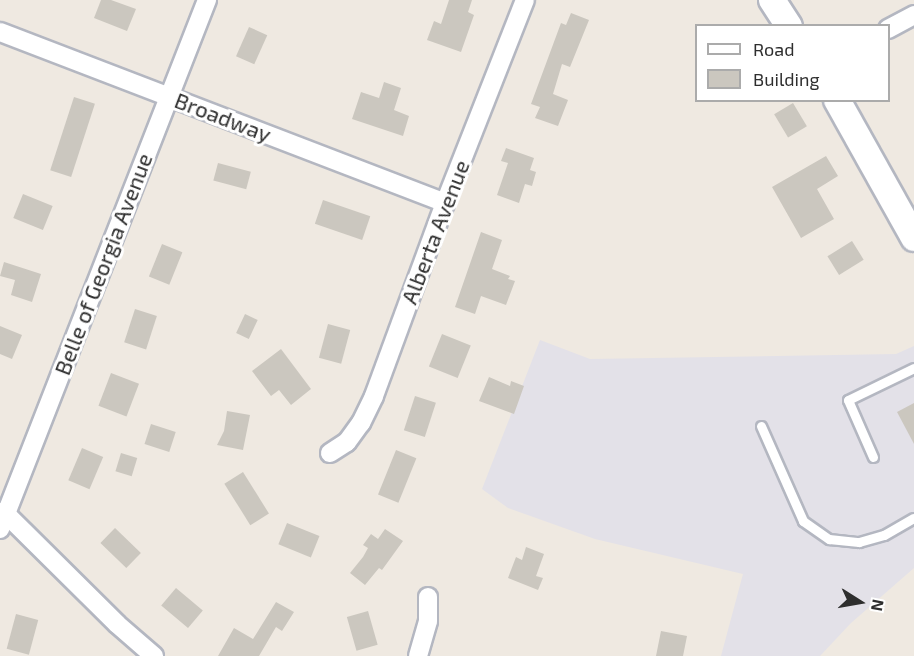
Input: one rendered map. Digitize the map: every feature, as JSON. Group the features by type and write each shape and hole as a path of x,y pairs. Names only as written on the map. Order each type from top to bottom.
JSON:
{"main road":[{"path":"772,0 788,24"},
{"path":"838,102 914,238"}],"street":[{"name":"Belle of Georgia Avenue","path":"2,518 207,0"},
{"name":"Alberta Avenue","path":"330,453 347,442 361,423 374,396 445,203 525,0"},
{"path":"890,28 914,15"},
{"name":"Broadway","path":"0,32 445,203"},
{"path":"2,518 154,656"},
{"path":"418,656 428,621 428,597"}],"lane":[{"path":"873,457 848,400 914,368"},
{"path":"761,426 803,521 829,539 859,542 884,535 914,518"}],"shaded area":[{"path":"540,340 590,359 896,354 914,346 914,568 851,623 820,656 721,656 743,574 595,539 508,508 482,489"}],"building":[{"path":"101,0 111,0 136,9 127,31 94,18"},
{"path":"449,0 472,0 468,12 474,15 461,52 427,40 434,21 441,24"},
{"path":"571,13 589,20 570,67 562,64 553,94 568,100 558,126 535,118 540,107 531,104 561,23 566,25"},
{"path":"249,27 267,35 254,64 236,56"},
{"path":"384,82 401,88 394,110 409,116 403,136 352,119 361,92 379,98"},
{"path":"74,97 95,104 71,177 50,170"},
{"path":"793,103 807,126 788,137 774,114"},
{"path":"506,148 534,158 530,170 536,172 532,186 525,184 519,203 497,195 508,163 501,161"},
{"path":"826,156 838,176 817,189 834,219 801,238 772,187"},
{"path":"218,163 251,172 246,189 213,180"},
{"path":"23,194 53,206 43,230 13,218"},
{"path":"323,200 370,216 362,240 315,224"},
{"path":"481,232 502,240 492,269 510,276 508,279 515,281 506,305 481,296 475,314 455,307"},
{"path":"852,241 864,260 839,275 827,256"},
{"path":"162,244 182,252 169,285 149,276"},
{"path":"4,262 41,274 32,302 11,295 15,280 0,276"},
{"path":"135,309 157,316 146,349 124,342"},
{"path":"245,314 258,320 249,339 236,333"},
{"path":"328,324 350,330 341,364 319,358"},
{"path":"0,326 22,335 12,359 0,354"},
{"path":"442,334 471,346 458,378 429,366"},
{"path":"281,349 311,389 291,405 279,390 271,396 252,371"},
{"path":"111,373 139,384 126,416 98,406"},
{"path":"489,377 510,386 511,381 524,386 514,414 479,401"},
{"path":"415,396 436,403 425,437 404,430"},
{"path":"914,403 914,444 897,412"},
{"path":"227,411 250,415 243,450 217,445 224,431"},
{"path":"151,424 176,432 169,452 145,444"},
{"path":"82,448 103,457 89,489 68,480"},
{"path":"396,450 416,458 398,503 378,495"},
{"path":"121,453 137,458 132,476 115,471"},
{"path":"243,472 269,514 250,525 224,484"},
{"path":"287,523 319,536 311,557 278,544"},
{"path":"115,528 141,553 126,568 100,543"},
{"path":"385,529 403,541 382,570 379,568 365,585 350,573 368,548 363,545 371,534 378,539"},
{"path":"526,547 544,554 536,576 543,578 538,590 508,578 516,557 522,560"},
{"path":"176,588 203,610 188,628 161,606"},
{"path":"276,602 294,612 282,631 276,627 259,656 218,656 234,628 253,639"},
{"path":"368,611 378,645 356,651 347,617"},
{"path":"16,614 38,620 29,655 7,649"},
{"path":"661,631 687,636 683,656 656,656"}]}
